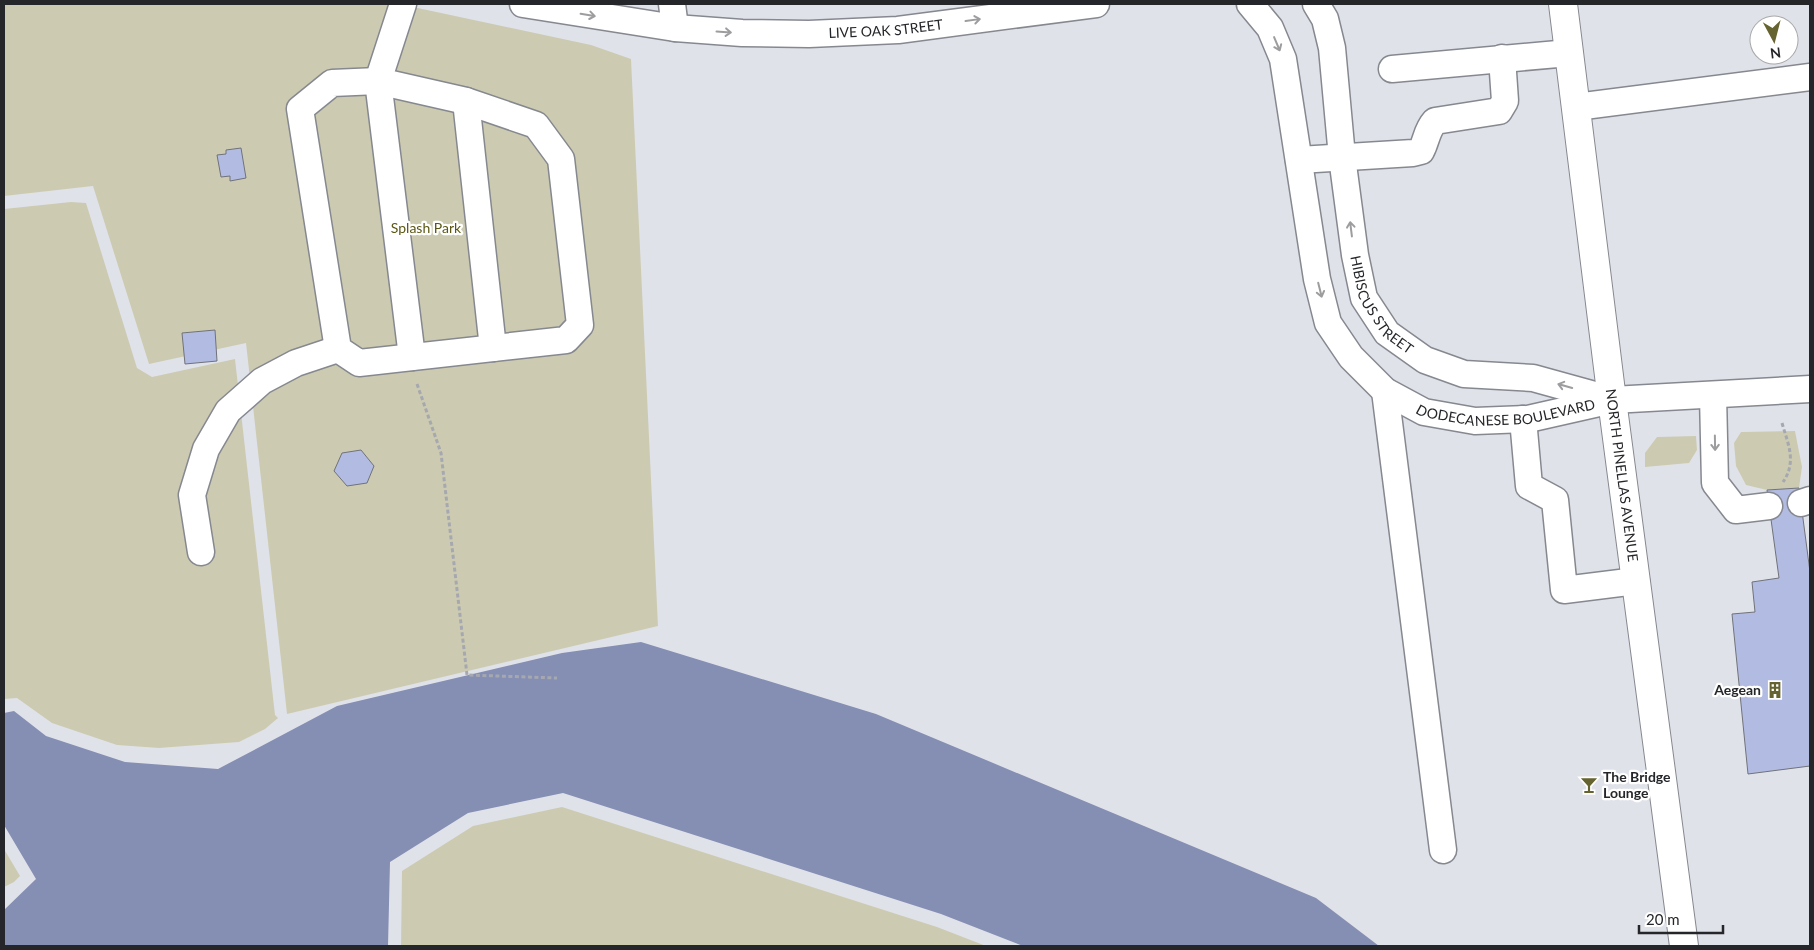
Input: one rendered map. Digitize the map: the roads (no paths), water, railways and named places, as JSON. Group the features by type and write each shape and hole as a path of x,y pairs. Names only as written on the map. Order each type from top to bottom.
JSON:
{"main road":[{"name":"NORTH PINELLAS AVENUE","path":"1563,4 1612,400 1684,946"}],"street":[{"path":"404,4 378,81 414,369"},
{"name":"LIVE OAK STREET","path":"523,4 674,16 742,33 809,34 898,30 1096,4"},
{"path":"1250,4 1270,28 1283,59 1318,280 1328,322 1351,357 1385,391 1443,850"},
{"name":"HIBISCUS STREET","path":"1316,4 1325,19 1332,48"},
{"name":"HIBISCUS STREET","path":"1331,4 1332,48 1342,157 1355,255 1364,298 1387,332 1425,360 1464,374 1533,378 1612,400"},
{"path":"1392,69 1569,53"},
{"path":"1299,160 1413,154 1421,151 1426,143 1429,128 1435,121 1499,111 1505,101 1502,58"},
{"path":"1576,107 1810,77"},
{"path":"378,81 466,101 536,125 561,159 580,325 566,340 493,348 414,369 359,363 338,349 300,109 332,83 378,81"},
{"path":"466,101 493,348"},
{"path":"200,552 192,495 206,449 228,411 262,381 296,363 338,349"},
{"name":"DODECANESE BOULEVARD","path":"1385,391 1424,412 1475,421 1523,419 1612,400 1810,390"},
{"path":"1713,395 1716,483 1736,510 1775,495"},
{"path":"1523,419 1529,486 1556,500 1564,590 1636,581"}],"water":[{"path":"641,642 876,714 1316,898 1379,946 1023,946 941,914 563,793 468,813 390,862 388,946 4,946 4,910 36,879 4,825 4,713 14,711 46,736 125,762 218,769 337,706 562,653"}],"place":[{"name":"Aegean","path":"1775,690"},
{"name":"The Bridge Lounge","path":"1589,785"}],"park label":[{"name":"Splash Park","path":"426,228"}]}
